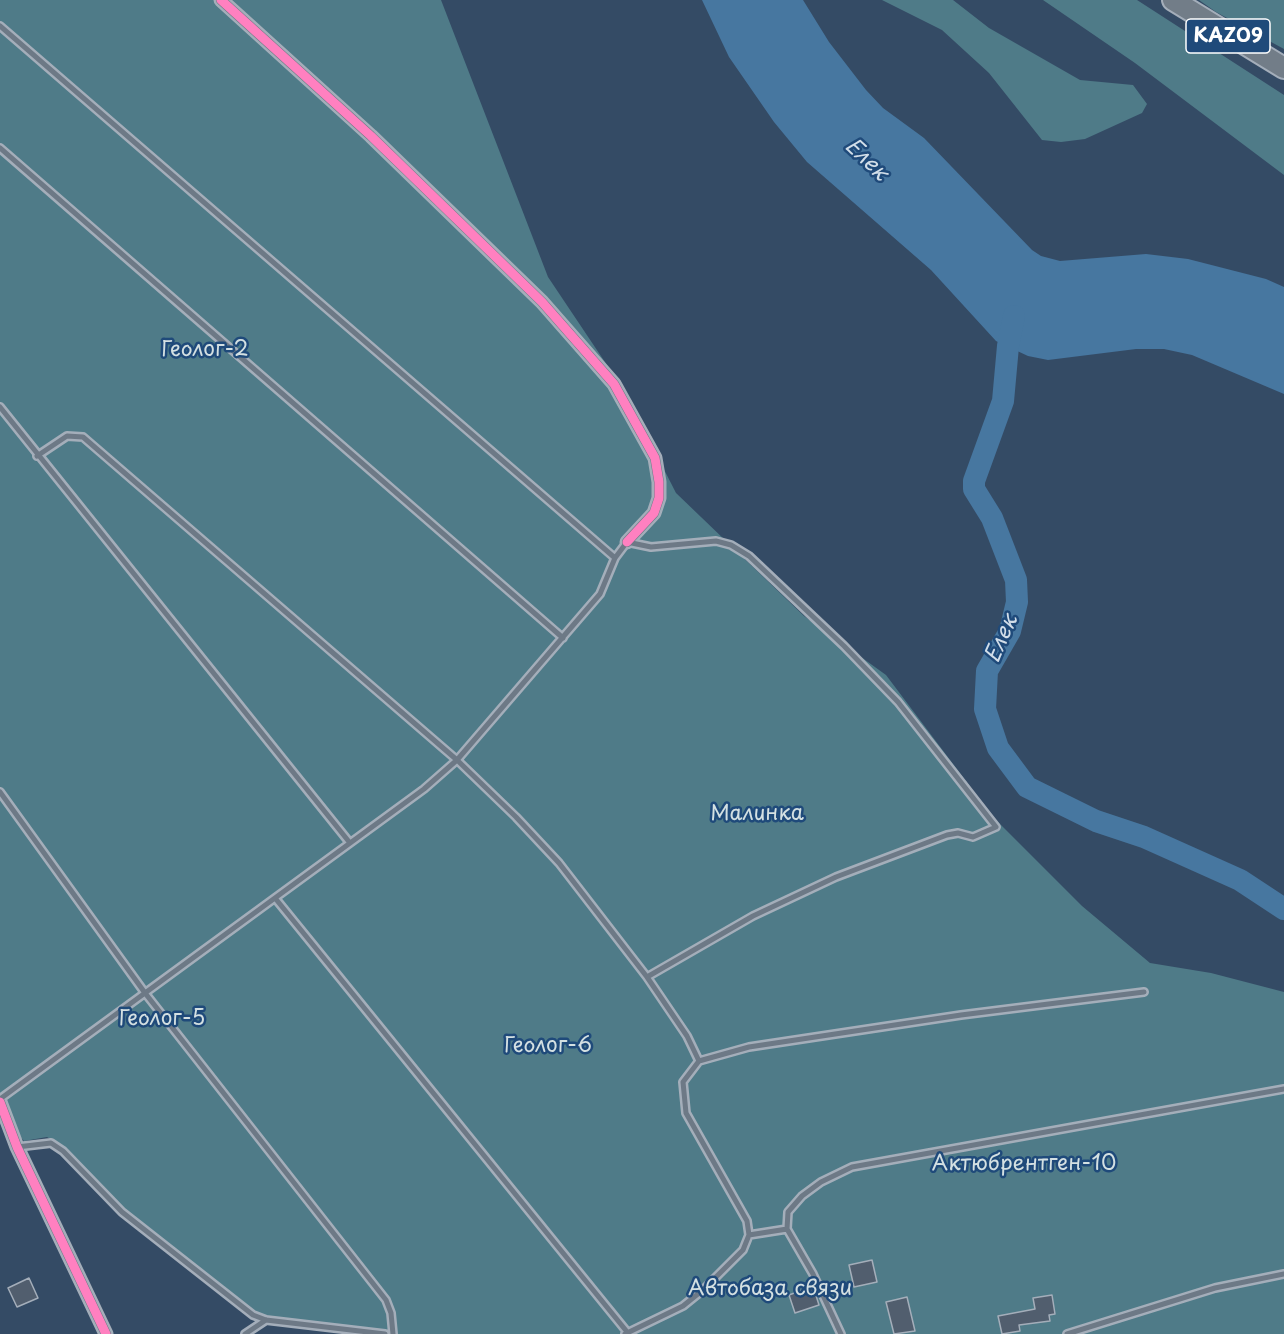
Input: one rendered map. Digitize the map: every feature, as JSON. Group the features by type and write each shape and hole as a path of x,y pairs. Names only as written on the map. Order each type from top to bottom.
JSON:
{"highway":[{"name":"KAZ09","path":"1173,0 1284,68"}],"street":[{"path":"221,0 362,128 542,302 614,384 655,458 659,483 659,498 654,513 627,542"},
{"path":"0,1100 17,1147 106,1334"}],"lane":[{"path":"0,26 615,558"},
{"path":"0,148 563,638"},
{"path":"0,407 37,456 350,843"},
{"path":"37,456 67,436 83,437 457,760 516,817 559,863 647,977 687,1036 699,1061"},
{"path":"0,1100 400,808 457,760 600,594 615,558 627,542 651,547 716,541 731,545 749,556 844,646 898,702 996,827 973,837 958,833 947,834 836,877 753,916 647,977"},
{"path":"0,792 145,993 386,1300 391,1313 393,1334"},
{"path":"275,898 626,1333 683,1306 704,1289 743,1250 749,1235 747,1221 686,1113 683,1082 699,1061 749,1047 949,1017 1144,992"},
{"path":"841,1334 813,1274 787,1229 788,1212 802,1196 821,1182 852,1167 1284,1089"},
{"path":"17,1147 39,1142 51,1143 57,1147 122,1212 253,1315 266,1320 386,1334"},
{"path":"749,1235 787,1229"},
{"path":"1067,1334 1215,1288 1284,1274"},
{"path":"245,1334 266,1320"}],"green space":[{"path":"0,0 441,0 548,277 623,389 676,493 804,616 886,675 993,817 1082,906 1150,963 1211,973 1284,992 1284,1334 390,1334 266,1322 133,1217 62,1146 47,1137 24,1141 16,1132 0,1094"},
{"path":"882,0 953,0 989,28 1080,80 1133,85 1147,104 1142,113 1085,139 1061,142 1042,140 989,73 942,30"},
{"path":"1043,0 1137,0 1284,95 1284,175 1135,63"},
{"path":"1199,0 1284,0 1284,49 1216,12"}],"water":[{"path":"702,0 803,0 829,42 866,90 883,108 924,138 1032,250 1041,256 1060,261 1146,254 1188,259 1266,279 1284,287 1284,394 1192,355 1164,349 1136,349 1048,360 1028,356 996,341 931,270 807,162 774,122 729,57"}],"building":[{"path":"872,1260 877,1282 854,1287 849,1265"},
{"path":"29,1278 38,1298 17,1307 8,1288"},
{"path":"813,1286 819,1305 795,1313 789,1295"},
{"path":"1052,1295 1055,1314 1049,1315 1050,1321 1019,1325 1020,1331 1002,1334 998,1316 1035,1309 1033,1298"},
{"path":"907,1297 915,1331 894,1334 886,1302"}],"waterway":[{"name":"Елек","path":"1014,316 1008,346 1003,401 974,481 974,489 992,518 1016,580 1017,602 1010,631 987,671 985,709 998,748 1027,787 1096,821 1144,837 1240,880 1284,909"}],"cycle path":[{"path":"221,0 371,136 542,302 614,384 655,458 659,482 659,498 654,513 627,542"},
{"path":"0,1102 17,1147 106,1334"}],"park label":[{"name":"Геолог-2","path":"205,350"},
{"name":"Малинка","path":"757,814"},
{"name":"Геолог-5","path":"162,1019"},
{"name":"Геолог-6","path":"548,1046"},
{"name":"Актюбрентген-10","path":"1024,1164"},
{"name":"Автобаза связи","path":"770,1289"}]}
